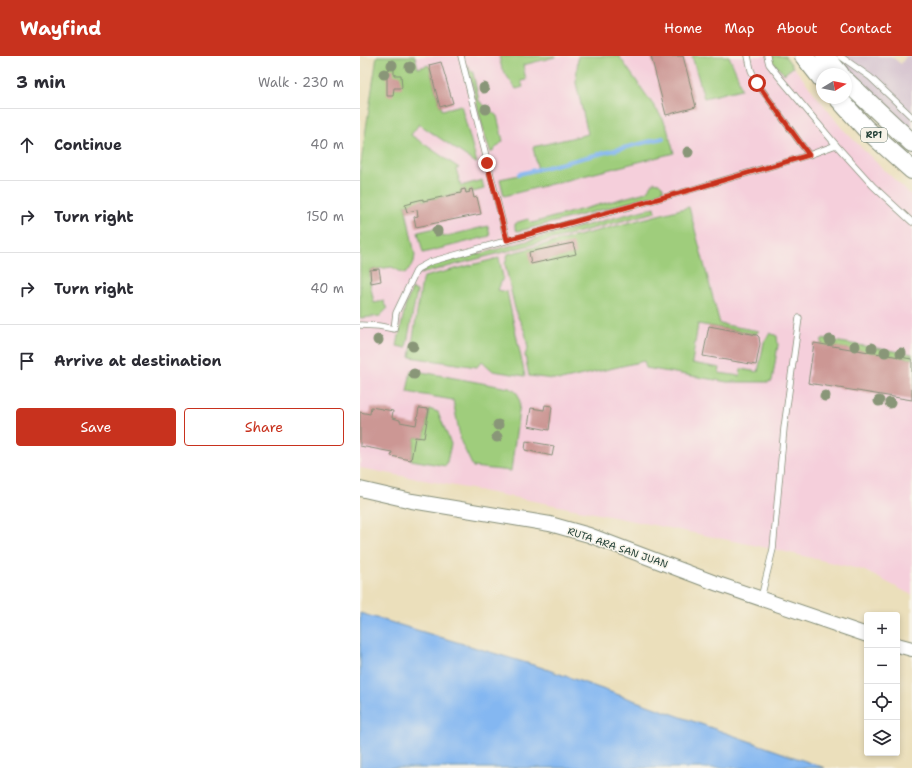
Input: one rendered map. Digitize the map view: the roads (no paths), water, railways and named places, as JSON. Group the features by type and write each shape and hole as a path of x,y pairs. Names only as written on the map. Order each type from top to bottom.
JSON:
{"main road":[{"path":"804,56 816,71"},
{"path":"824,56 835,68"},
{"name":"RP1","path":"852,87 912,143"},
{"name":"RP1","path":"843,104 865,128 912,170"}],"street":[{"name":"RUTA ARA SAN JUAN","path":"360,489 412,501 550,524 589,535 718,584 864,634"},
{"path":"900,646 912,650"}],"lane":[{"path":"461,56 507,240"},
{"path":"748,56 753,76 809,155"},
{"path":"767,56 774,70 836,145 873,186 912,222"},
{"path":"840,56 870,78 912,117"},
{"path":"360,326 378,326 394,329 396,313 417,269 423,265 507,240 690,190 809,155 836,145"},
{"path":"761,598 773,549 784,428 799,318"}],"water":[{"path":"360,613 540,667 825,768 360,768"}],"waterway":[{"path":"519,174 663,138"}]}
